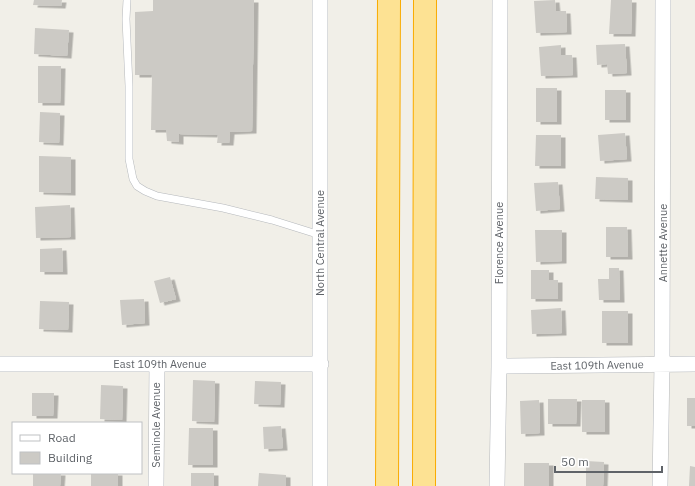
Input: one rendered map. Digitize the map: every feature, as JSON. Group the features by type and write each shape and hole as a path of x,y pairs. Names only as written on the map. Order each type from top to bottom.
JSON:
{"highway":[{"path":"387,486 389,0"},
{"path":"424,486 425,0"}],"street":[{"name":"North Central Avenue","path":"320,0 320,486"},
{"name":"Florence Avenue","path":"497,486 499,366 500,0"},
{"name":"Annette Avenue","path":"660,486 662,364 663,0"},
{"name":"East 109th Avenue","path":"0,364 321,364"},
{"name":"Seminole Avenue","path":"156,486 157,364"},
{"name":"East 109th Avenue","path":"499,366 695,364"}],"lane":[{"path":"127,0 126,19 129,86 129,159 133,179 137,186 157,196 230,210 272,220 320,236"}],"building":[{"path":"34,0 62,0 61,6 33,5"},
{"path":"153,0 254,0 252,131 230,132 229,143 217,143 218,135 179,134 179,142 167,141 166,130 151,130 152,75 135,75 135,12 153,11"},
{"path":"555,0 556,11 566,11 567,32 536,33 534,1"},
{"path":"611,0 632,0 631,34 609,34"},
{"path":"35,28 69,30 67,56 34,54"},
{"path":"625,44 627,73 608,74 607,64 597,65 596,45"},
{"path":"561,45 561,55 572,55 573,75 541,76 539,47"},
{"path":"38,66 61,66 60,103 38,103"},
{"path":"536,88 557,88 557,122 536,122"},
{"path":"605,90 626,90 626,120 605,120"},
{"path":"40,112 60,113 59,143 39,142"},
{"path":"625,133 627,159 600,161 598,135"},
{"path":"536,135 561,135 561,166 535,166"},
{"path":"39,156 71,157 71,193 39,192"},
{"path":"596,177 628,178 628,200 595,199"},
{"path":"558,182 560,209 536,211 534,183"},
{"path":"70,205 71,237 36,238 35,207"},
{"path":"606,227 627,227 628,257 606,257"},
{"path":"535,230 562,230 562,261 536,262"},
{"path":"62,248 63,272 40,272 40,249"},
{"path":"609,268 619,268 620,300 599,300 598,279 609,279"},
{"path":"531,270 549,270 549,280 558,280 558,299 531,299"},
{"path":"170,277 176,299 160,303 154,281"},
{"path":"144,299 145,323 122,325 120,300"},
{"path":"40,301 69,302 68,330 39,329"},
{"path":"561,308 562,333 532,334 531,310"},
{"path":"602,311 628,311 628,343 602,343"},
{"path":"193,380 215,381 214,422 192,421"},
{"path":"255,381 281,382 280,405 254,404"},
{"path":"101,385 123,386 122,420 100,419"},
{"path":"32,393 54,393 53,416 32,416"},
{"path":"687,398 695,398 695,426 687,426"},
{"path":"548,399 577,399 576,424 548,424"},
{"path":"539,400 540,433 521,434 520,401"},
{"path":"582,400 605,400 605,432 582,432"},
{"path":"281,426 283,448 264,449 263,427"},
{"path":"189,428 213,428 213,465 188,465"},
{"path":"586,461 604,462 603,486 586,486"},
{"path":"524,463 549,463 549,486 524,486"},
{"path":"690,466 695,467 695,486 689,486"},
{"path":"191,473 214,473 214,486 191,486"},
{"path":"259,473 286,475 286,486 258,486"},
{"path":"33,474 61,474 60,486 33,486"},
{"path":"91,474 118,474 118,486 91,486"}]}
